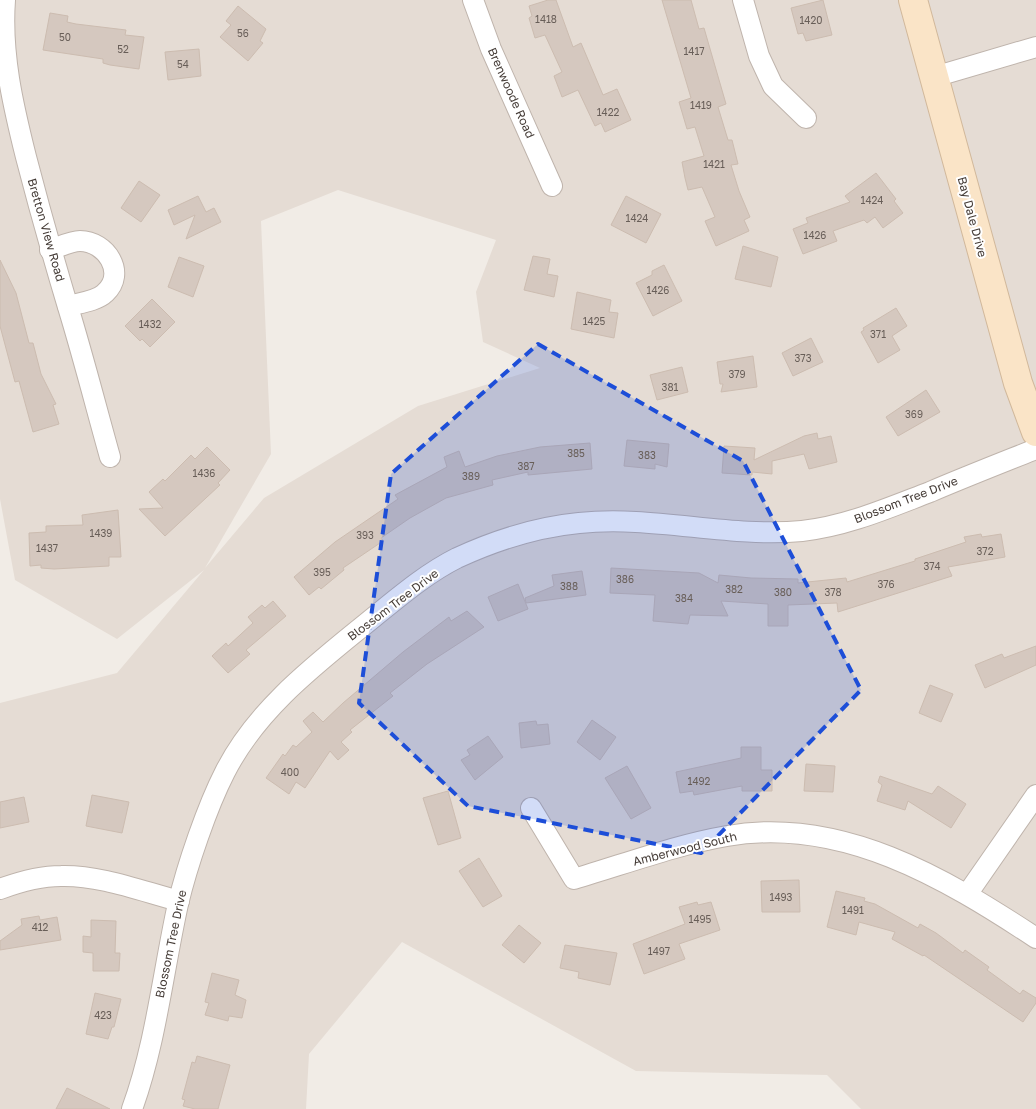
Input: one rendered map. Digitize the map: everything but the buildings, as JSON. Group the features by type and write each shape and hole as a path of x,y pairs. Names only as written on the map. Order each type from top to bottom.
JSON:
{"street":[{"name":"Bretton View Road","path":"5,0 3,28 7,76 50,250 68,306 110,457"},
{"name":"Brenwoode Road","path":"473,0 491,49 552,186"},
{"path":"743,0 759,56 773,86 806,118"},
{"name":"Bay Dale Drive","path":"913,0 1018,383 1036,432"},
{"path":"934,77 1036,47"},
{"path":"50,250 79,241 94,243 112,259 115,271 113,282 105,293 68,306"},
{"name":"Blossom Tree Drive","path":"132,1109 147,1060 179,901 203,828 225,772 254,725 324,658 414,585 455,559 502,540 542,528 580,522 620,521 758,531 801,531 844,523 881,511 1036,449"},
{"path":"968,893 1036,795"},
{"name":"Amberwood South","path":"531,808 574,879 665,851 728,836 785,832 880,852 919,868 968,893 1036,938"},
{"path":"0,889 21,882 61,876 102,881 179,901"}],"highlighted area":[{"path":"538,344 743,461 861,690 701,853 468,806 359,703 391,474"}],"shaded area":[{"path":"0,0 1036,0 1036,1109 861,1109 827,1075 636,1071 402,942 309,1054 306,1109 0,1109 0,703 117,673 204,570 117,639 15,580 0,499","holes":["338,190 496,240 476,292 483,342 540,368 418,406 264,498 205,568 271,454 261,221"]}]}
